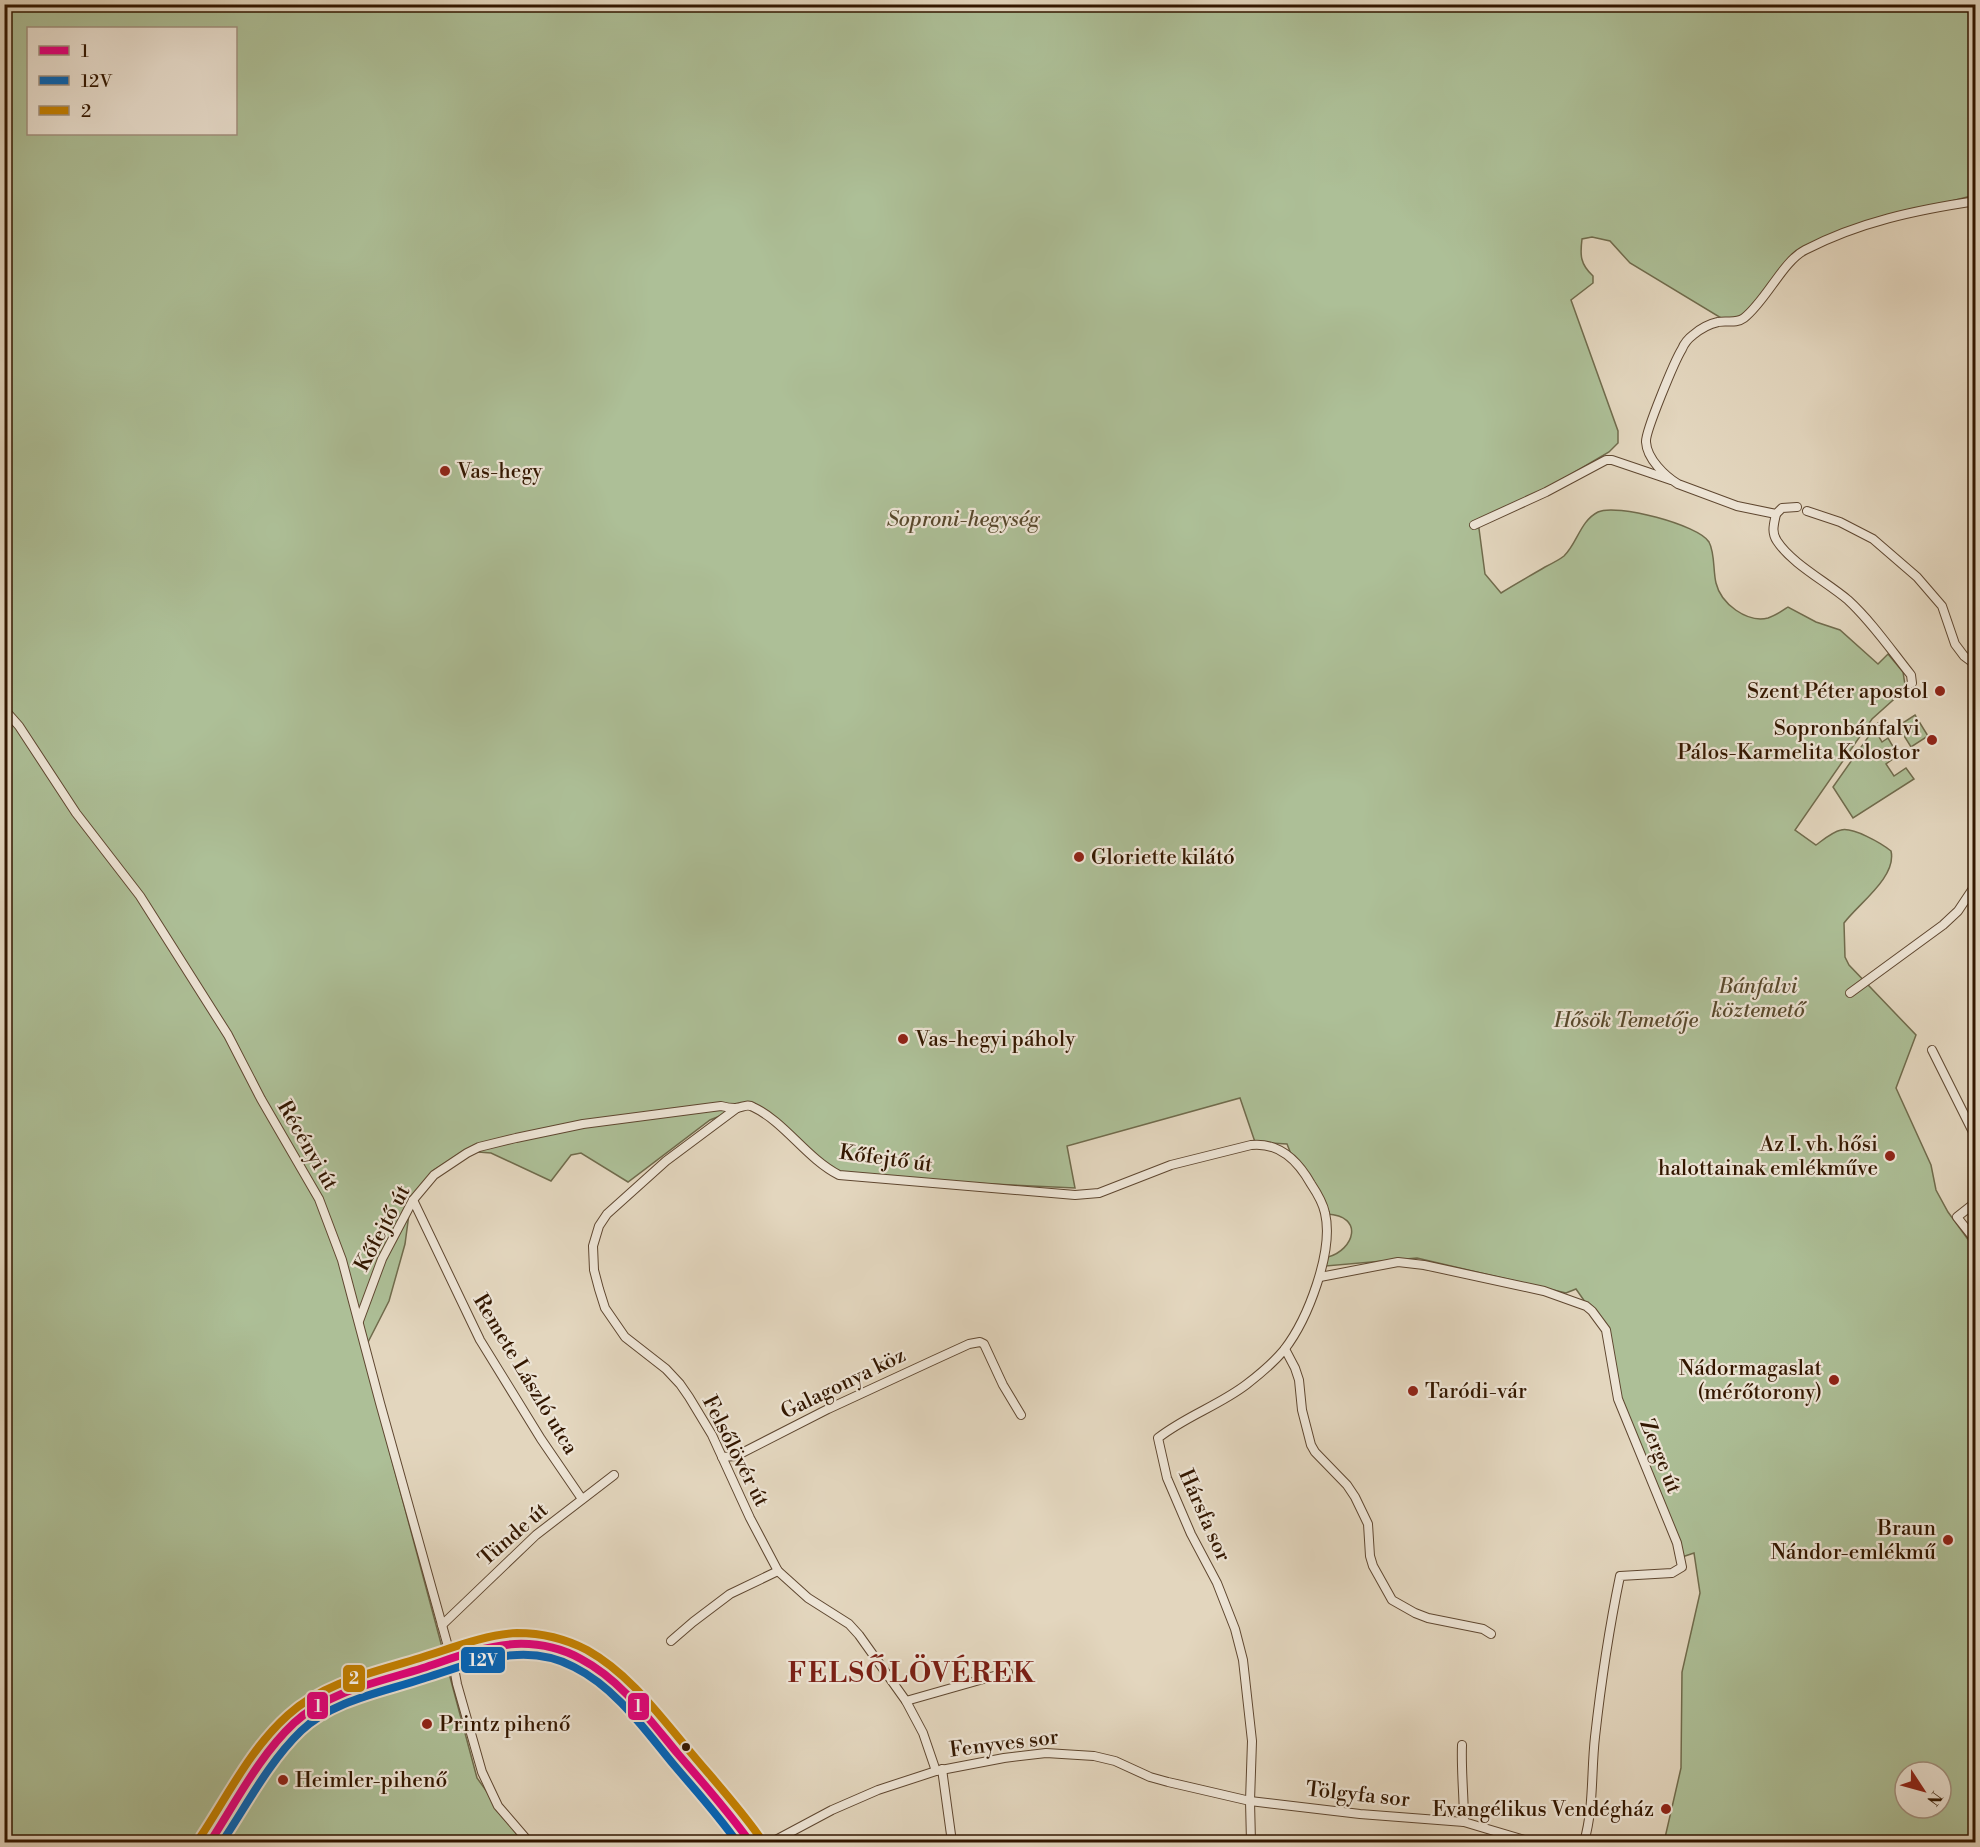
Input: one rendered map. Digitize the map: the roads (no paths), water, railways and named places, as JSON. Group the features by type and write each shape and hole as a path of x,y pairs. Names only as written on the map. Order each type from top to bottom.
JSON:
{"street":[{"path":"1671,480 1656,465 1648,452 1646,434 1682,348 1693,335 1719,322 1744,318 1764,297 1791,260 1803,251 1880,220 1922,209 1976,201"},
{"path":"1474,525 1546,492 1606,460 1671,480 1737,506 1776,514"},
{"path":"1797,507 1782,508 1776,514 1773,534 1778,543 1810,573 1848,600 1911,675 1912,683"},
{"path":"1807,511 1840,522 1873,539 1917,577 1942,606 1955,644 1964,656 1976,665"},
{"name":"Récényi út","path":"4,709 19,726 76,813 140,896 228,1035 261,1099 319,1199 342,1260 482,1772 498,1806 529,1842"},
{"path":"1850,993 1943,926 1958,911 1976,884"},
{"path":"1932,1050 1976,1138"},
{"name":"Kőfejtő út","path":"359,1321 382,1258 413,1200 434,1175 467,1153 479,1147 583,1124 721,1106 737,1108 753,1106 823,1167 838,1175 1075,1195 1099,1192 1171,1165 1263,1144 1284,1152 1301,1167 1324,1210 1326,1235"},
{"name":"Felsőlövér út","path":"737,1108 666,1161 625,1196 598,1226 593,1246 594,1270 599,1289 605,1308 625,1337 666,1369 680,1384 712,1435 750,1518 778,1571 808,1598 849,1624 906,1701 939,1770 952,1842"},
{"name":"Remete László utca","path":"413,1200 480,1340 541,1439 582,1499"},
{"path":"1976,1202 1956,1216 1976,1241"},
{"name":"Hársfa sor","path":"1251,1842 1252,1741 1245,1670 1240,1645 1216,1583 1191,1534 1167,1478 1158,1438 1180,1423 1222,1402 1285,1349 1301,1321 1320,1277 1326,1235"},
{"name":"Zerge út","path":"1320,1277 1398,1262 1424,1265 1544,1291 1574,1301 1592,1311 1606,1330 1618,1399 1677,1543 1682,1567 1672,1572 1620,1576 1611,1619 1595,1739 1590,1821 1584,1842"},
{"name":"Galagonya köz","path":"722,1457 736,1455 934,1360 969,1344 980,1342 984,1344 1003,1385 1021,1415"},
{"path":"1285,1349 1299,1380 1302,1410 1311,1445 1355,1497 1368,1524 1373,1566 1392,1600 1415,1613 1451,1624 1483,1629 1491,1634"},
{"name":"Tünde út","path":"442,1625 536,1535 614,1475"},
{"path":"671,1641 730,1594 778,1571"},
{"path":"210,1842 260,1764 294,1723 330,1699 487,1648 516,1644 539,1645 565,1651 602,1671 642,1712 733,1818 750,1842"},
{"path":"906,1701 1008,1672"},
{"path":"1462,1745 1464,1822"},
{"name":"Fenyves sor","path":"772,1842 832,1810 878,1790 939,1770 1046,1753 1094,1756 1115,1761 1159,1780 1250,1801"},
{"name":"Tölgyfa sor","path":"1250,1801 1360,1814 1464,1822 1531,1842"}],"place":[{"name":"Vas-hegy","path":"445,471"},
{"name":"Szent Péter apostol","path":"1940,691"},
{"name":"Sopronbánfalvi Pálos-Karmelita Kolostor","path":"1932,740"},
{"name":"Gloriette kilátó","path":"1079,857"},
{"name":"Vas-hegyi páholy","path":"903,1039"},
{"name":"Az I. vh. hősi halottainak emlékműve","path":"1890,1156"},
{"name":"Nádormagaslat (mérőtorony)","path":"1834,1380"},
{"name":"Taródi-vár","path":"1413,1391"},
{"name":"Braun Nándor-emlékmű","path":"1948,1540"},
{"name":"Printz pihenő","path":"427,1724"},
{"name":"Heimler-pihenő","path":"283,1780"},
{"name":"Evangélikus Vendégház","path":"1666,1809"}],"district":[{"name":"FELSŐLÖVÉREK","path":"912,1673"}],"park label":[{"name":"Soproni-hegység","path":"963,519"},
{"name":"Bánfalvi köztemető","path":"1758,998"},
{"name":"Hősök Temetője","path":"1626,1020"}]}
